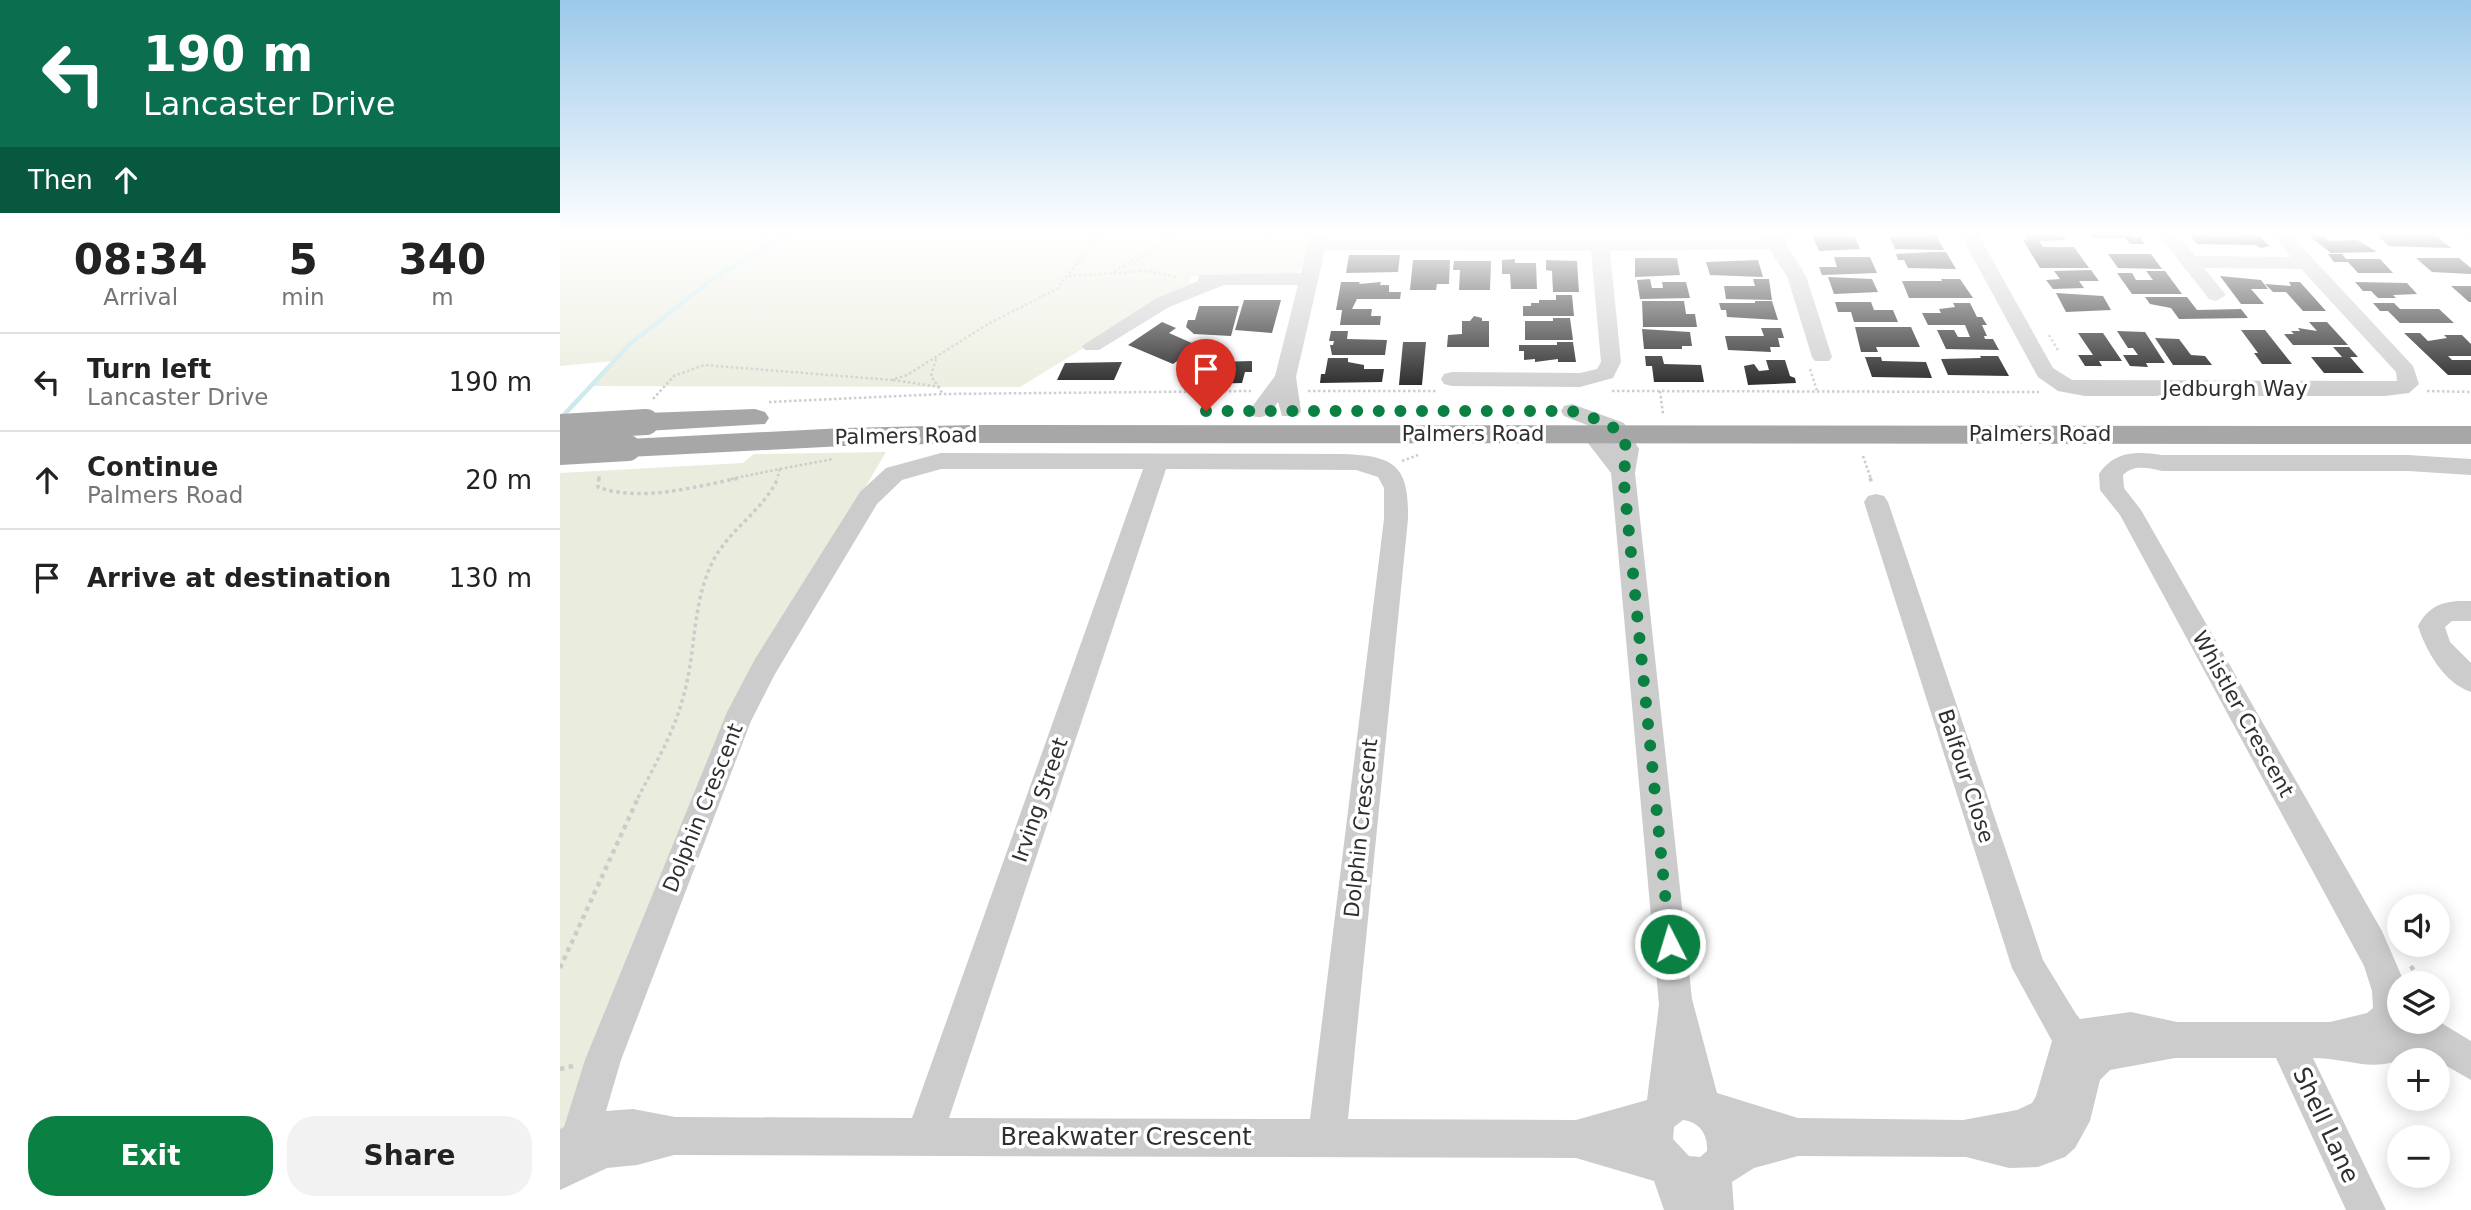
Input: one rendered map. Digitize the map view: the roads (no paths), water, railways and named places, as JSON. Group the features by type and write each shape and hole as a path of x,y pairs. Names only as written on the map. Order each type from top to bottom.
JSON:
{"main road":[{"name":"Palmers Road","path":"560,427 946,411 2073,411 2371,415 2471,413"},
{"name":"Palmers Road","path":"560,452 906,434 2471,435"}],"street":[{"path":"1092,346 1162,303 1207,290"},
{"path":"1290,411 1285,377 1305,290"},
{"path":"1452,379 1482,372 1588,379 1601,376 1609,370 1611,362 1604,290"},
{"path":"1800,290 1819,361"},
{"name":"Jedburgh Way","path":"2000,290 2045,372 2059,383 2085,388 2402,388 2409,382 2406,371 2332,290"},
{"path":"2212,290 2216,295"},
{"path":"1260,411 1285,377"},
{"path":"1572,411 1610,425 1606,434 1628,449 1623,473 1684,1108"},
{"name":"Whistler Crescent","path":"2408,463 2445,457 2471,460"},
{"name":"Dolphin Crescent","path":"569,1155 603,1060 737,720 765,667 868,498 894,474 941,461 1313,462 1372,465 1384,470 1393,479 1396,488 1396,519 1327,1137"},
{"name":"Irving Street","path":"925,1137 1157,463"},
{"name":"Whistler Crescent","path":"2387,982 2358,918 2129,510 2121,483 2124,472 2162,463 2408,463 2471,467"},
{"name":"Balfour Close","path":"1877,502 2029,968 2053,1012 2085,1049"},
{"path":"2470,681 2438,647 2431,626 2435,618 2448,612 2471,611"},
{"path":"2470,681 2448,635 2450,627 2471,620"},
{"path":"1684,1108 1798,1137 1963,1139 1999,1148 2040,1149 2053,1143 2065,1132 2073,1118 2084,1069 2085,1049 2119,1050 2177,1040 2330,1040 2364,1048 2381,1048 2397,1042 2407,1034"},
{"path":"2433,1034 2471,1062"},
{"name":"Shell Lane","path":"2286,1040 2365,1210"},
{"path":"1684,1108 1653,1134 1656,1150 1667,1168 1684,1210"},
{"path":"1684,1108 1719,1121 1725,1135 1724,1158 1714,1185"},
{"name":"Breakwater Crescent","path":"1576,1139 1590,1133 1640,1123 1684,1108"},
{"name":"Breakwater Crescent","path":"569,1155 637,1146 675,1136 1576,1139 1667,1168"},
{"path":"1714,1185 1746,1151 1798,1137"},
{"path":"1667,1168 1686,1179 1702,1178 1714,1185"}],"waterway":[{"path":"561,418 630,344 698,290"}]}
